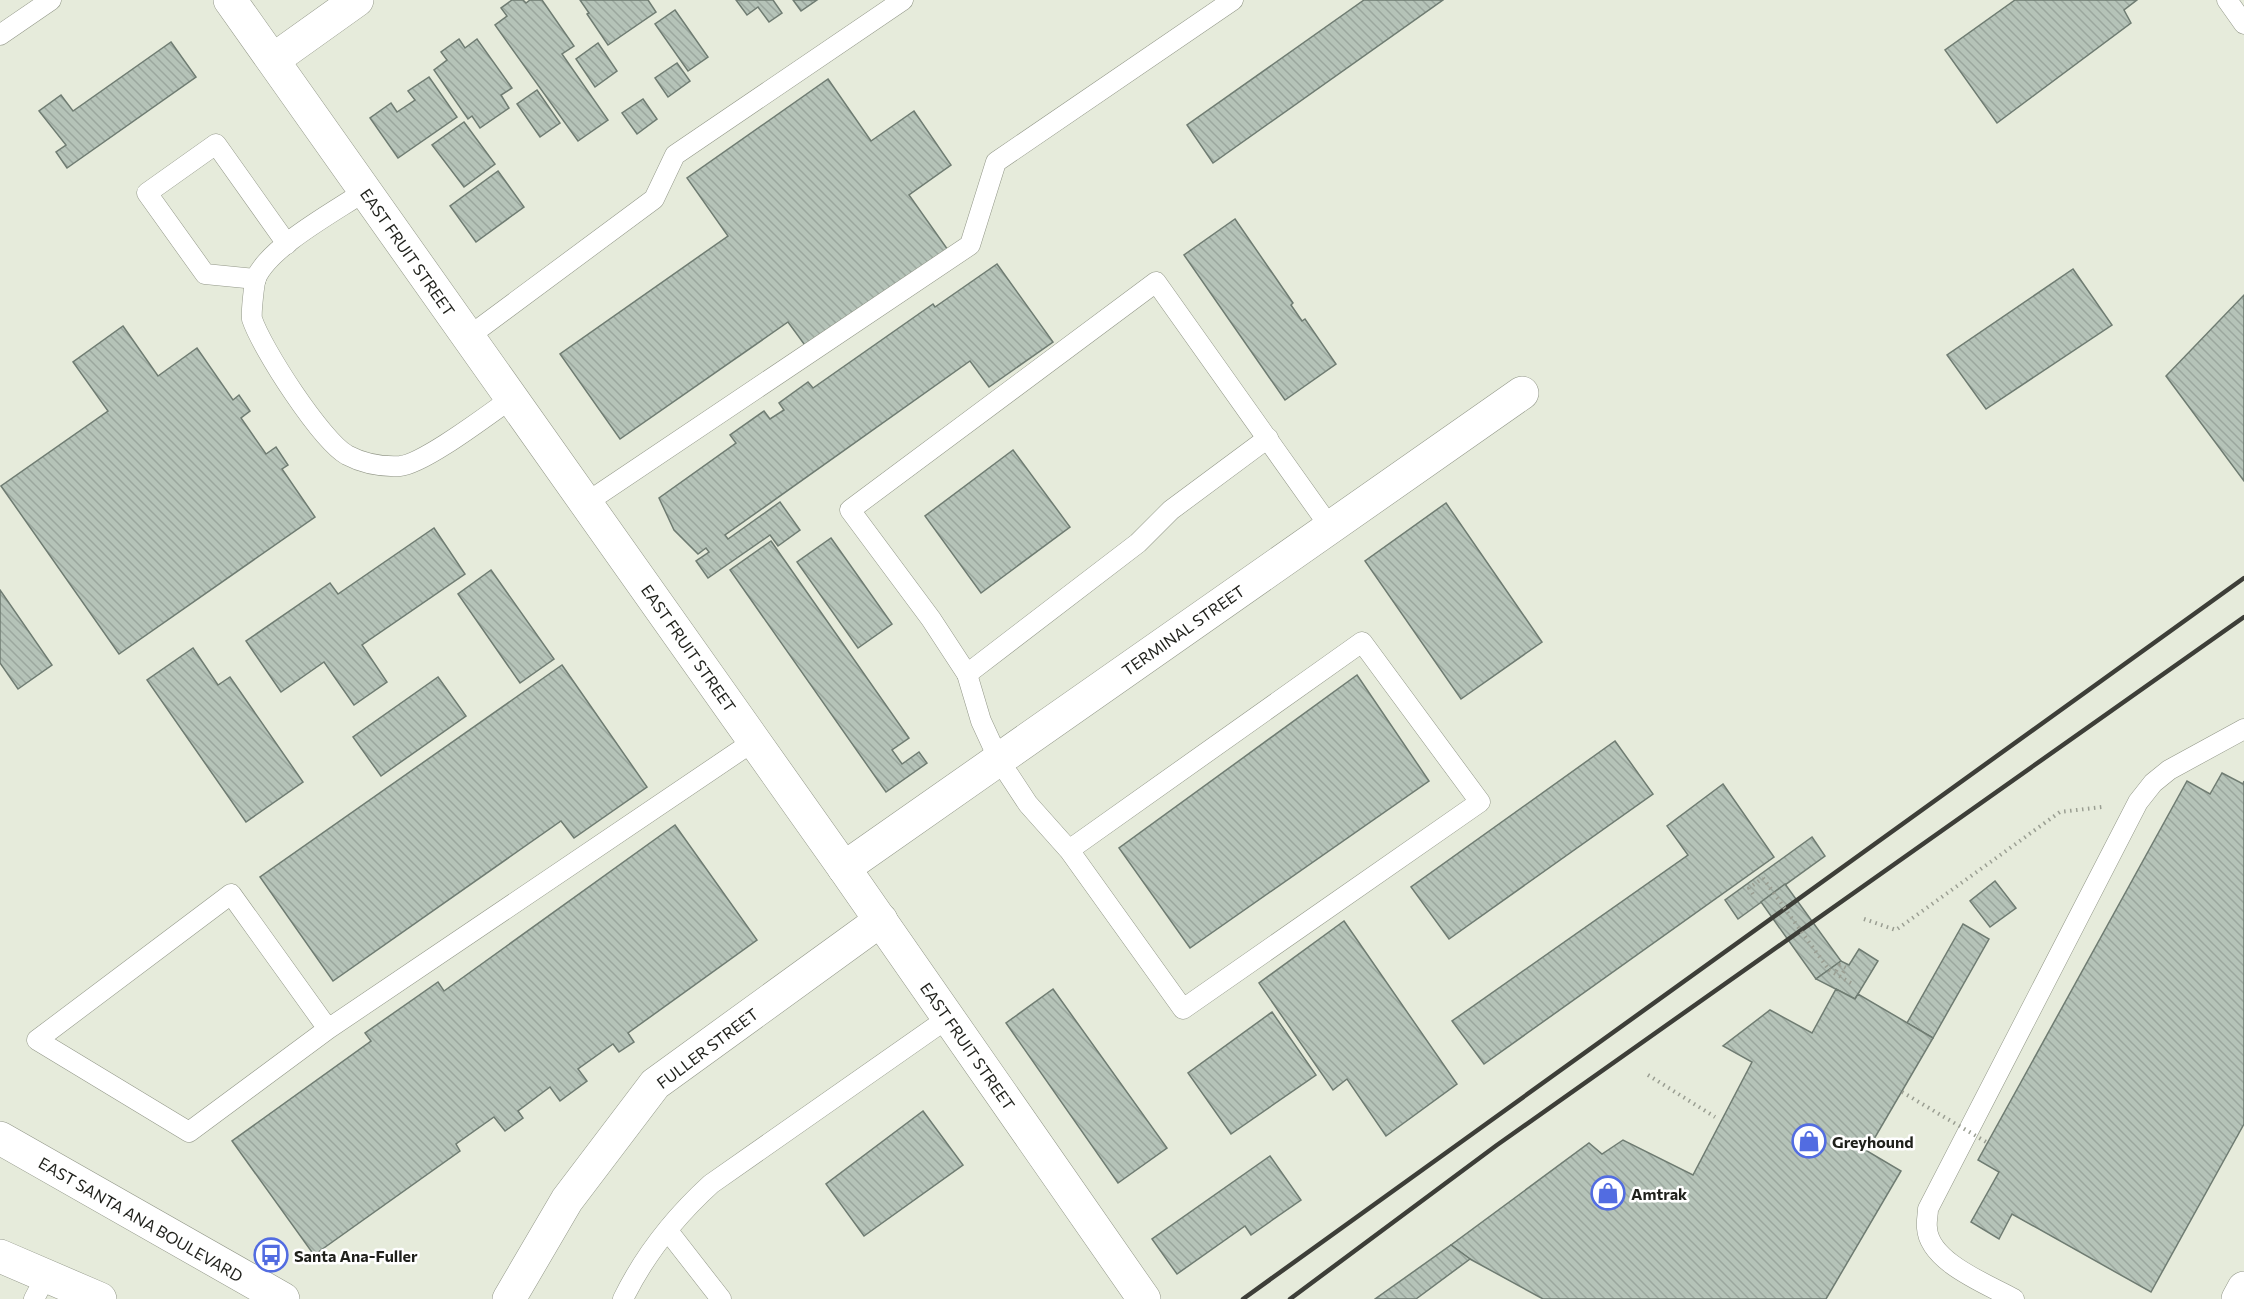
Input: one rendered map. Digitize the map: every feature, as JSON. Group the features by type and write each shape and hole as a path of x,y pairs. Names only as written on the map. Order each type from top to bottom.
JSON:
{"street":[{"name":"EAST FRUIT STREET","path":"230,0 844,868 1144,1299"},
{"path":"273,60 357,0"},
{"name":"TERMINAL STREET","path":"844,868 1522,393"},
{"name":"FULLER STREET","path":"509,1299 567,1200 655,1084 880,920"},
{"name":"EAST SANTA ANA BOULEVARD","path":"0,1138 283,1299"},
{"path":"0,1256 40,1287 100,1299"},
{"path":"2238,1299 2244,1288"}],"lane":[{"path":"0,35 51,0"},
{"path":"468,337 654,199 675,154 903,0"},
{"path":"586,503 970,245 996,162 1233,0"},
{"path":"2227,0 2244,24"},
{"path":"256,279 205,274 147,193 216,144 287,244"},
{"path":"365,191 274,254 256,279 251,316 268,354 328,440 347,454 374,466 403,466 428,455 512,398"},
{"path":"1069,850 1362,642 1479,802 1183,1009 1069,850 1028,804 999,760 981,721 967,674 931,619 850,510 1156,282 1330,527"},
{"path":"967,674 1138,543 1171,510 1268,438"},
{"path":"2014,1299 1950,1263 1934,1248 1926,1229 1929,1209 2138,802 2153,783 2169,770 2244,729"},
{"path":"328,1029 231,894 37,1040 189,1132 328,1029 754,741"},
{"path":"623,1299 686,1207 711,1184 948,1018"},
{"path":"668,1231 721,1299"}],"path":[{"path":"1864,919 1896,930 2060,812 2138,802"},
{"path":"1754,894 1749,888 1763,878 1829,970 1851,983"},
{"path":"1836,971 1840,965 1846,968 1840,977"},
{"path":"1648,1075 1715,1117"},
{"path":"1902,1092 1988,1143"}],"building":[{"path":"512,0 523,0 526,3 530,0 542,0 574,46 562,54 608,120 578,141 495,25 507,16 501,8"},
{"path":"580,0 648,0 656,12 608,45"},
{"path":"736,0 773,0 782,13 769,22 758,7 747,15"},
{"path":"793,0 817,0 801,11"},
{"path":"1364,0 1443,0 1213,163 1187,125"},
{"path":"2015,0 2137,0 2124,10 2131,23 1997,123 1945,50"},
{"path":"675,10 708,57 688,71 655,24"},
{"path":"459,39 465,48 477,39 512,88 501,95 509,108 480,128 472,116 468,119 434,70 447,60 441,52"},
{"path":"171,42 196,77 67,168 56,152 66,145 39,111 61,95 73,111"},
{"path":"598,43 617,71 595,87 576,59"},
{"path":"677,63 690,81 668,97 655,78"},
{"path":"429,77 457,117 398,158 370,118 391,103 397,112 415,100 408,91"},
{"path":"828,79 871,141 914,111 951,165 909,195 948,250 807,348 788,322 620,439 560,354 728,236 687,178"},
{"path":"537,90 560,123 540,137 517,104"},
{"path":"643,99 657,119 637,134 622,113"},
{"path":"464,122 495,164 464,187 432,145"},
{"path":"498,171 524,207 476,242 450,206"},
{"path":"1235,219 1293,303 1291,305 1302,321 1305,319 1336,364 1285,400 1184,255"},
{"path":"997,264 1053,342 989,387 970,361 725,535 728,539 780,502 800,530 778,546 770,535 708,578 696,561 709,552 706,548 698,554 674,530 659,498 736,443 730,435 764,411 770,419 784,410 779,403 808,382 813,388 933,304 935,307"},
{"path":"2073,269 2112,325 1986,409 1947,355"},
{"path":"2244,295 2244,481 2166,376"},
{"path":"123,326 158,376 197,348 233,400 239,395 250,411 241,418 266,454 276,447 288,465 282,469 315,517 119,654 1,486 108,411 73,362"},
{"path":"1013,450 1070,527 981,593 925,516"},
{"path":"1446,503 1542,642 1461,699 1365,561"},
{"path":"434,528 465,574 362,645 387,682 354,705 324,662 281,692 246,641 330,583 338,594"},
{"path":"831,538 892,624 858,648 797,562"},
{"path":"771,541 909,738 892,750 902,764 919,752 927,763 886,792 730,570"},
{"path":"491,570 554,659 520,683 458,594"},
{"path":"0,590 52,665 18,689 0,663"},
{"path":"193,648 218,685 230,677 303,782 246,822 147,680"},
{"path":"562,665 647,787 574,838 561,821 333,981 260,877"},
{"path":"1357,675 1429,781 1190,948 1119,848"},
{"path":"438,677 466,716 381,776 353,737"},
{"path":"1615,741 1653,794 1449,939 1411,887"},
{"path":"2222,773 2243,784 2244,781 2244,1124 2151,1292 2012,1214 1999,1239 1971,1222 1999,1172 1978,1160 2187,781 2210,794"},
{"path":"1723,784 1774,857 1484,1064 1452,1021 1688,855 1667,826"},
{"path":"675,825 757,940 628,1033 634,1042 619,1052 613,1044 578,1069 587,1081 560,1101 550,1087 518,1111 523,1118 505,1131 494,1117 456,1144 460,1151 314,1255 232,1141 371,1041 365,1033 438,982 444,991"},
{"path":"1812,837 1825,856 1738,919 1725,900"},
{"path":"1995,881 2016,908 1990,927 1970,901"},
{"path":"1785,884 1841,961 1816,979 1761,902"},
{"path":"1344,921 1457,1084 1386,1136 1347,1079 1333,1090 1259,983"},
{"path":"1963,924 1989,939 1933,1038 1907,1023"},
{"path":"1859,949 1878,961 1855,999 1816,979 1841,961 1849,965"},
{"path":"1053,989 1167,1148 1118,1183 1006,1023"},
{"path":"1836,989 1855,999 1858,994 1933,1038 1867,1151 1901,1171 1826,1299 1543,1299 1470,1259 1451,1245 1589,1143 1602,1154 1623,1140 1693,1175 1752,1062 1723,1046 1770,1010 1812,1033"},
{"path":"1272,1012 1316,1075 1231,1134 1188,1073"},
{"path":"923,1111 963,1165 864,1236 826,1184"},
{"path":"1270,1156 1301,1200 1251,1235 1245,1226 1177,1274 1152,1239"},
{"path":"1451,1245 1470,1259 1416,1299 1375,1299"}],"railway":[{"path":"1243,1299 2244,578"},
{"path":"1290,1299 1497,1145 2244,617"}],"place":[{"name":"Greyhound","path":"1809,1141"},
{"name":"Amtrak","path":"1608,1193"},
{"name":"Santa Ana-Fuller","path":"271,1255"}]}
